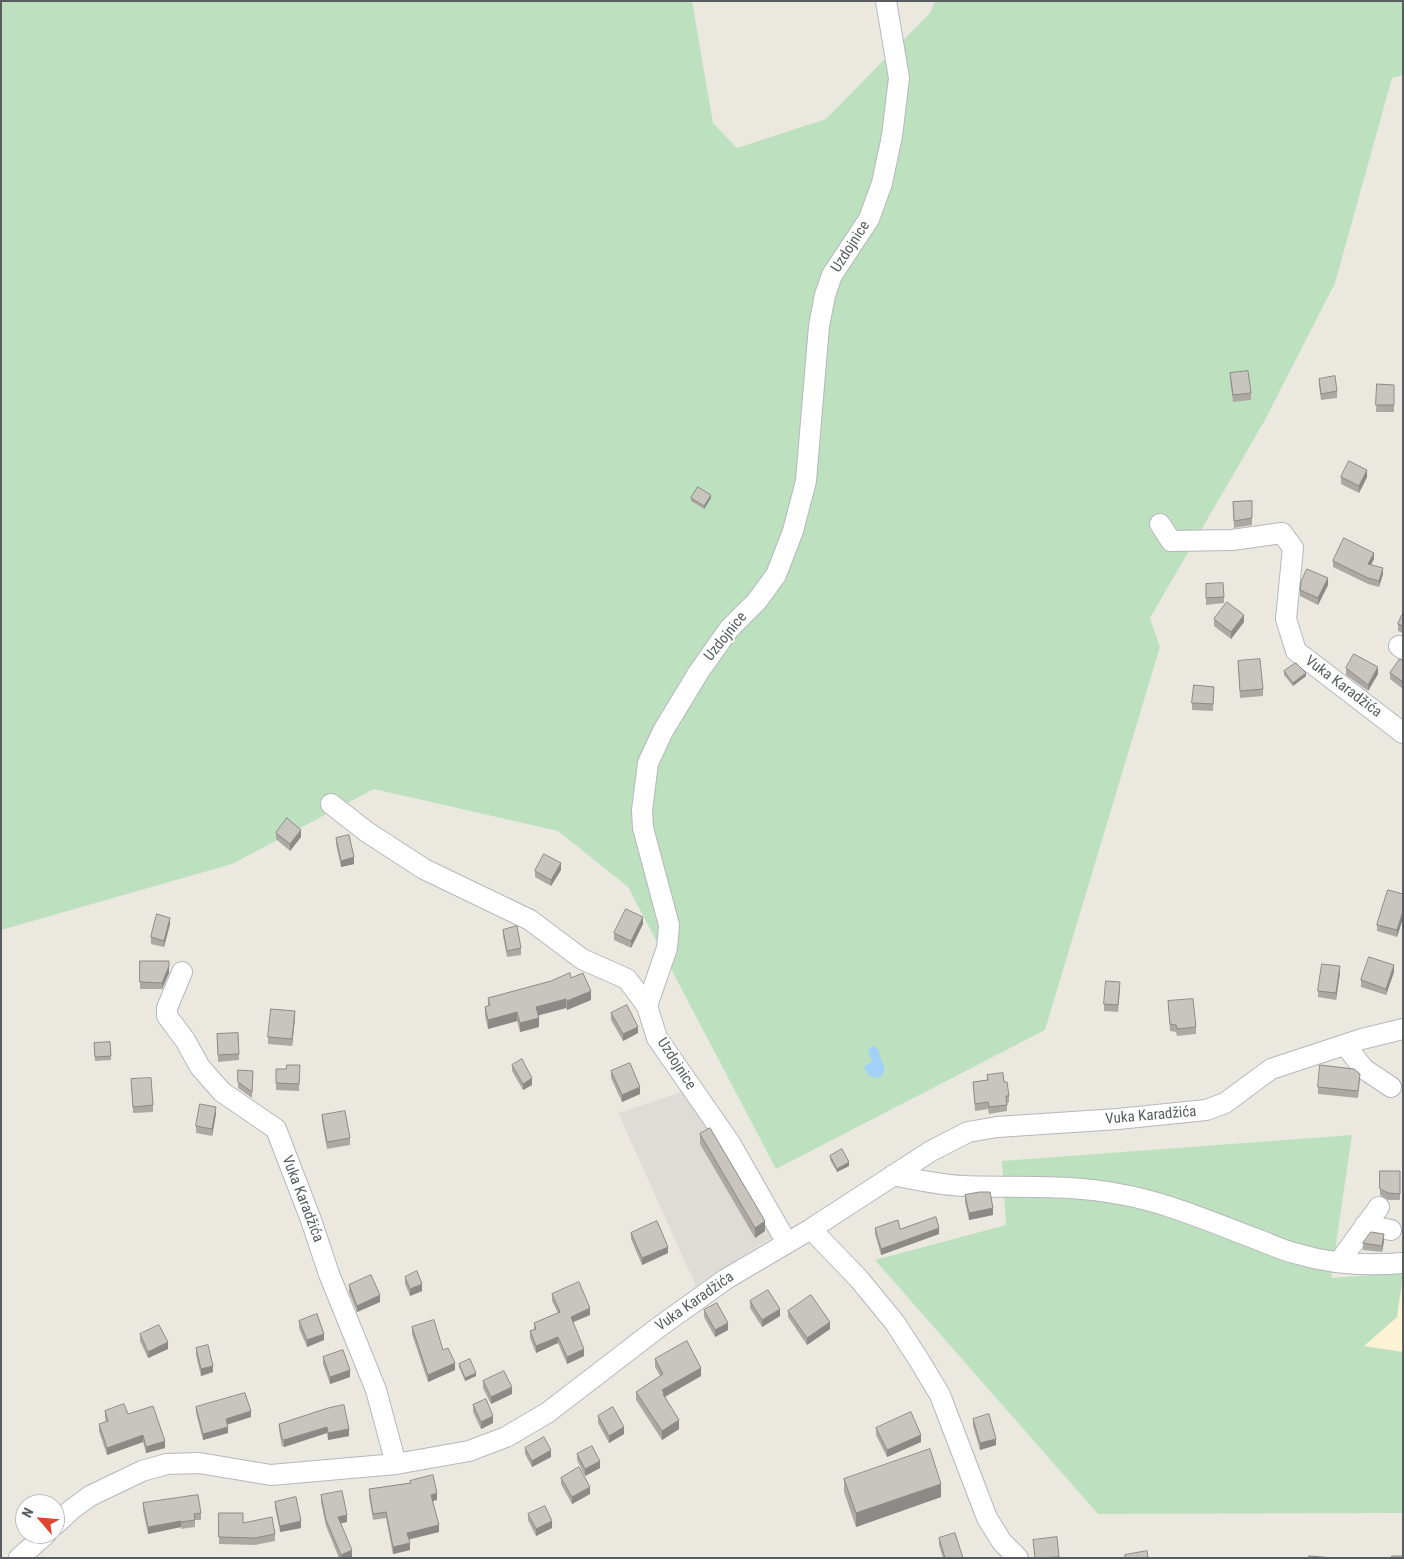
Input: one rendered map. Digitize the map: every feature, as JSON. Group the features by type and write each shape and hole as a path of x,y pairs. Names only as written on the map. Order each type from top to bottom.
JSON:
{"street":[{"name":"Uzdojnice","path":"787,1243 730,1143 657,1038 647,1006 667,948 669,925 644,828 642,810 648,763 663,731 698,673 728,629 757,601 776,575 794,531 806,481 819,326 824,295 832,275 869,220 882,183 892,136 898,78 886,1"},
{"name":"Vuka Karadžića","path":"1160,524 1171,541 1232,540 1282,533 1293,548 1286,619 1296,651 1403,733"},
{"path":"331,804 367,832 424,869 530,920 582,959 626,979 647,1006"},
{"name":"Vuka Karadžića","path":"182,972 167,1008 167,1016 185,1040 200,1067 222,1092 276,1129 311,1220 329,1274 376,1390 396,1464"},
{"name":"Vuka Karadžića","path":"65,1516 90,1496 142,1470 167,1464 199,1463 271,1474 396,1464 469,1451 506,1437 547,1413 659,1327 726,1279 812,1229 931,1151 968,1132 988,1128 1118,1120 1206,1110 1226,1103 1250,1083 1272,1069 1345,1045 1403,1029"},
{"path":"1345,1045 1364,1069 1391,1087"},
{"path":"893,1175 962,1186 1058,1188 1118,1194 1198,1216 1298,1254 1339,1262 1375,1265 1403,1263"},
{"path":"1339,1262 1379,1207"},
{"path":"1365,1225 1391,1230"},
{"path":"812,1229 859,1279 889,1316 919,1360 940,1395 987,1518 1002,1542 1018,1558"},
{"path":"19,1558 35,1544"}],"shaded area":[{"path":"685,1091 772,1237 696,1286 618,1113"},
{"path":"1403,1281 1403,1352 1363,1347 1397,1317"}],"green space":[{"path":"1,1 692,1 713,123 737,148 826,119 930,13 935,1 1403,1 1403,75 1392,78 1335,283 1265,420 1150,618 1160,647 1045,1030 776,1169 628,887 558,831 374,789 232,864 1,930"},
{"path":"1352,1135 1331,1278 1403,1273 1397,1317 1364,1346 1403,1352 1403,1513 1098,1514 875,1260 1006,1225 1002,1161"}],"water":[{"path":"874,1046 878,1050 885,1070 880,1078 869,1076 864,1066 872,1062 868,1049"}],"building":[{"path":"1248,371 1251,393 1233,395 1230,373"},
{"path":"1335,376 1337,391 1321,394 1319,379"},
{"path":"1377,384 1394,385 1394,405 1376,405"},
{"path":"1349,461 1367,470 1359,486 1341,477"},
{"path":"698,487 711,495 704,506 691,498"},
{"path":"1252,501 1252,518 1234,521 1233,502"},
{"path":"1344,538 1374,553 1368,564 1383,568 1379,581 1368,578 1333,561"},
{"path":"1307,569 1328,578 1318,598 1300,590 1301,582"},
{"path":"1223,583 1224,597 1206,598 1206,584"},
{"path":"1227,602 1244,615 1231,632 1214,619"},
{"path":"1403,613 1403,626 1398,624"},
{"path":"1354,654 1378,667 1368,685 1346,668"},
{"path":"1260,659 1263,689 1240,691 1238,661"},
{"path":"1400,659 1403,661 1403,682 1390,673"},
{"path":"1296,663 1306,673 1293,683 1284,671"},
{"path":"1194,685 1214,687 1213,704 1192,703"},
{"path":"287,818 301,830 290,844 276,833"},
{"path":"349,835 354,857 341,861 336,838"},
{"path":"544,854 561,863 551,880 535,871"},
{"path":"1388,890 1403,894 1403,911 1397,930 1377,925"},
{"path":"626,909 643,917 631,941 614,933"},
{"path":"157,914 170,918 164,941 151,937"},
{"path":"517,926 521,948 507,951 503,930"},
{"path":"1369,957 1394,965 1386,989 1361,980"},
{"path":"140,961 169,961 169,966 162,983 140,982"},
{"path":"1322,964 1340,966 1336,993 1318,991"},
{"path":"570,973 571,978 583,973 591,991 567,1001 566,999 536,1007 539,1018 520,1023 517,1012 488,1020 485,1007 490,1005 488,998 551,981"},
{"path":"1106,981 1120,982 1118,1005 1104,1004"},
{"path":"1193,999 1196,1027 1177,1029 1176,1025 1170,1024 1168,1001"},
{"path":"627,1005 638,1027 623,1034 611,1013"},
{"path":"271,1009 295,1011 292,1039 268,1037"},
{"path":"238,1033 239,1054 218,1055 217,1034"},
{"path":"110,1042 111,1056 95,1057 94,1043"},
{"path":"522,1059 532,1078 523,1084 512,1065"},
{"path":"630,1063 640,1087 622,1095 611,1071"},
{"path":"287,1065 300,1065 299,1084 276,1083 276,1069 286,1069"},
{"path":"1320,1065 1354,1069 1360,1074 1358,1091 1318,1087"},
{"path":"238,1070 253,1071 252,1092 238,1082"},
{"path":"1003,1073 1004,1082 1007,1082 1009,1096 1006,1096 1007,1105 989,1107 988,1102 975,1104 973,1082 988,1080 987,1075"},
{"path":"151,1078 153,1105 133,1107 131,1079"},
{"path":"200,1104 216,1107 212,1129 196,1126"},
{"path":"345,1111 350,1138 327,1142 322,1115"},
{"path":"710,1128 765,1221 755,1228 700,1134"},
{"path":"842,1149 849,1162 837,1169 830,1156"},
{"path":"1380,1171 1400,1171 1400,1194 1388,1193 1380,1189"},
{"path":"990,1192 993,1208 969,1213 965,1195"},
{"path":"936,1217 939,1228 881,1249 875,1228 898,1220 900,1229"},
{"path":"657,1221 668,1247 642,1258 631,1233"},
{"path":"1371,1232 1384,1234 1382,1246 1363,1243"},
{"path":"417,1271 422,1284 410,1289 405,1277"},
{"path":"371,1275 380,1295 357,1306 349,1285"},
{"path":"579,1282 590,1308 571,1317 584,1349 567,1357 558,1337 536,1346 530,1331 536,1329 534,1323 560,1312 552,1294"},
{"path":"768,1290 780,1309 762,1320 750,1301"},
{"path":"811,1295 830,1322 807,1338 788,1311"},
{"path":"717,1303 728,1323 715,1330 704,1310"},
{"path":"317,1314 324,1334 307,1340 299,1321"},
{"path":"434,1320 443,1350 448,1348 455,1363 428,1375 412,1327"},
{"path":"159,1325 168,1342 148,1352 140,1334"},
{"path":"687,1341 701,1368 662,1390 679,1420 662,1431 636,1392 663,1374 655,1359"},
{"path":"208,1345 213,1366 201,1369 196,1348"},
{"path":"343,1350 350,1370 330,1377 323,1357"},
{"path":"470,1359 476,1373 465,1378 459,1364"},
{"path":"504,1371 512,1387 491,1397 483,1381"},
{"path":"245,1393 251,1411 226,1419 228,1427 203,1434 196,1407"},
{"path":"486,1399 493,1416 481,1422 473,1405"},
{"path":"124,1404 128,1414 153,1406 165,1441 146,1447 143,1435 107,1448 99,1424 108,1421 105,1411"},
{"path":"344,1405 349,1429 328,1433 327,1427 282,1439 279,1424 328,1408"},
{"path":"613,1407 624,1427 609,1436 598,1416"},
{"path":"911,1412 921,1435 887,1450 876,1428"},
{"path":"989,1414 996,1439 980,1443 973,1419"},
{"path":"544,1437 551,1450 532,1461 525,1448"},
{"path":"592,1446 600,1461 585,1469 577,1454"},
{"path":"930,1449 941,1484 856,1513 844,1479"},
{"path":"579,1467 590,1487 572,1497 561,1478"},
{"path":"433,1475 437,1493 431,1495 439,1525 407,1533 410,1543 393,1547 386,1512 373,1514 369,1489 411,1483 410,1481"},
{"path":"342,1491 347,1515 338,1517 352,1550 341,1555 326,1520 321,1495"},
{"path":"198,1495 201,1513 194,1514 195,1520 148,1527 143,1503"},
{"path":"296,1497 301,1521 280,1526 275,1502"},
{"path":"545,1506 552,1521 536,1529 528,1514"},
{"path":"219,1513 243,1513 243,1523 272,1517 275,1534 255,1538 219,1537"},
{"path":"955,1533 963,1558 945,1558 939,1538"},
{"path":"1057,1537 1059,1557 1035,1558 1033,1540"},
{"path":"1147,1551 1148,1558 1125,1558 1125,1555"},
{"path":"1309,1556 1334,1558 1309,1558"},
{"path":"1392,1556 1403,1556 1403,1558 1392,1558"}]}
